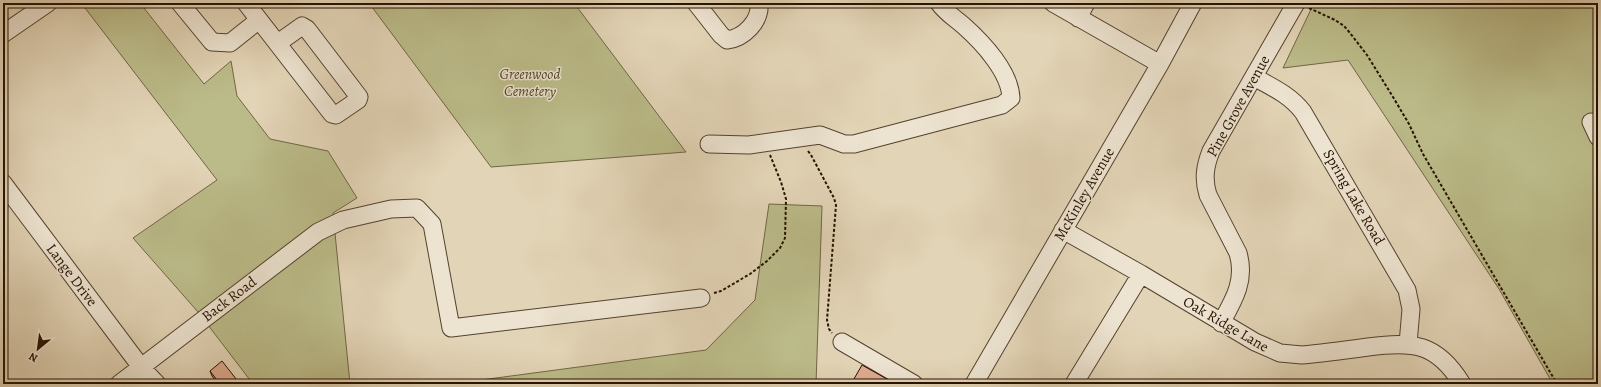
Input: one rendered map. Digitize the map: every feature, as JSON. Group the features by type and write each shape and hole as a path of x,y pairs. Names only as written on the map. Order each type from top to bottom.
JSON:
{"street":[{"path":"3,34 48,3"},
{"path":"180,3 212,42 230,43 259,20"},
{"path":"246,3 332,114 336,115 358,100 359,97 307,28 302,26 278,43"},
{"path":"696,3 721,35 727,40 733,39 753,26 757,20 759,3"},
{"path":"709,144 749,145 790,138 820,135 844,144 854,144 1002,105 1011,98 1011,89 1004,72 973,34 946,12 939,3"},
{"path":"1053,3 1160,64"},
{"path":"1078,18 1086,3"},
{"name":"McKinley Avenue","path":"974,384 1160,64 1193,3"},
{"name":"Pine Grove Avenue","path":"1221,323 1238,289 1241,270 1238,253 1208,195 1205,186 1205,169 1211,151 1254,77 1301,5"},
{"name":"Spring Lake Road","path":"1254,77 1285,94 1304,112 1392,262 1407,290 1411,303 1408,344"},
{"name":"Lange Drive","path":"3,183 141,367 157,384"},
{"name":"Back Road","path":"119,384 318,232 343,220 391,210 417,208 432,224 451,328 702,298"},
{"name":"Oak Ridge Lane","path":"1063,230 1266,348 1280,353 1312,354 1389,344 1408,344 1427,350 1442,358 1455,372 1462,384"},
{"path":"1074,384 1141,274"},
{"path":"842,342 914,384"}],"path":[{"path":"1301,5 1335,20 1344,26 1367,55 1409,124 1423,154 1557,384"},
{"path":"790,138 806,148 812,155 834,198 836,215 827,320 829,329 842,342"},
{"path":"702,298 721,291 750,274 767,261 780,248 785,238 786,199 782,182 765,143"}],"green space":[{"path":"89,3 140,3 204,84 231,61 237,96 270,139 328,151 357,198 333,213 350,384 253,384 198,312 133,238 217,180 85,8"},
{"name":"Greenwood Cemetery","path":"369,3 574,3 686,152 491,167"},
{"path":"1314,3 1598,3 1598,384 1553,384 1499,289 1348,60 1283,68"},
{"path":"769,204 822,206 816,384 451,384 706,350 755,300"}],"building":[{"path":"222,361 240,384 220,384 210,371"},
{"path":"862,365 894,383 851,384"}]}
